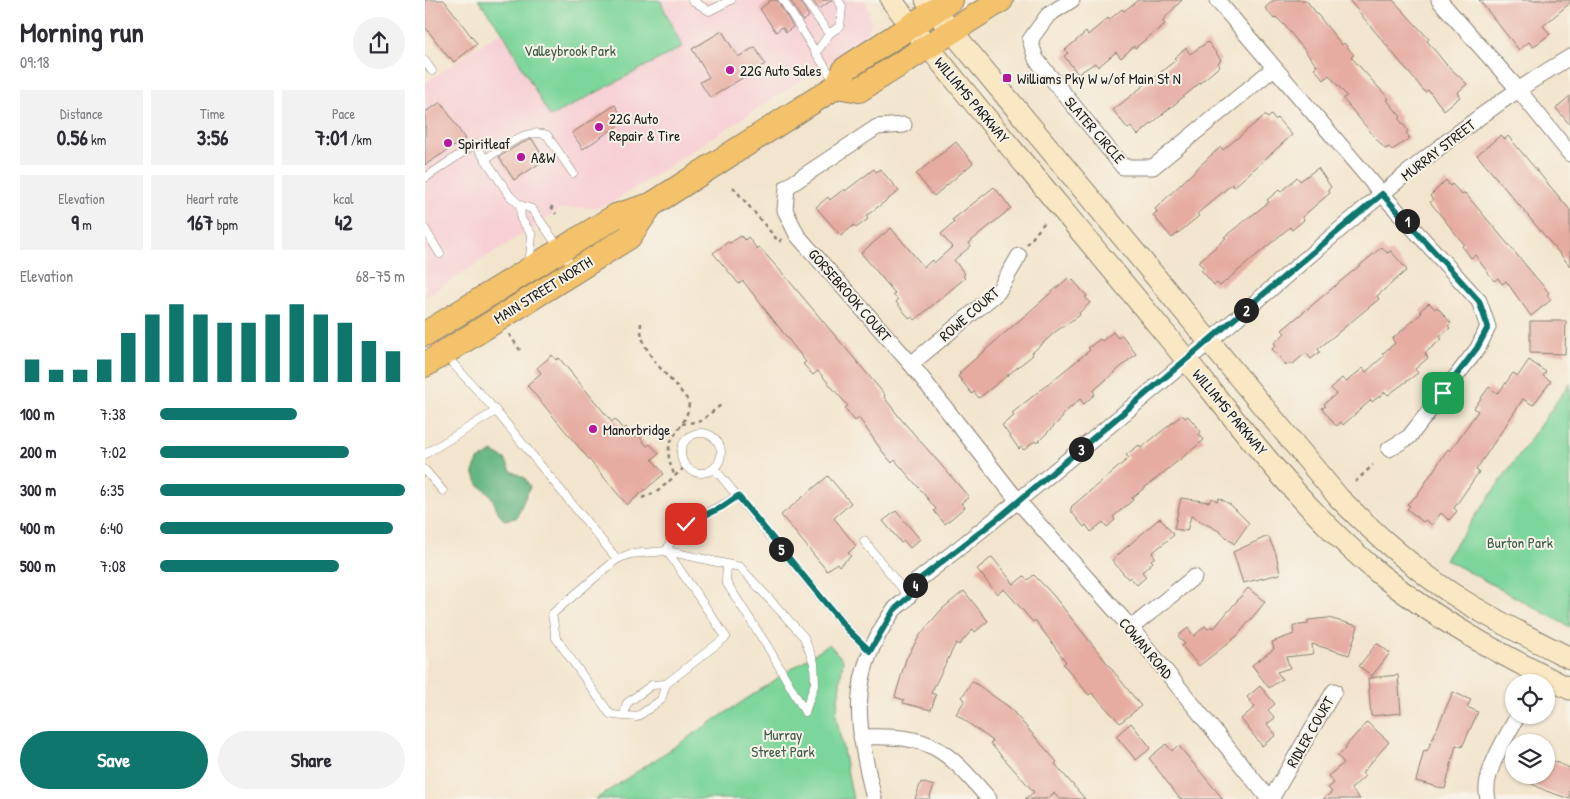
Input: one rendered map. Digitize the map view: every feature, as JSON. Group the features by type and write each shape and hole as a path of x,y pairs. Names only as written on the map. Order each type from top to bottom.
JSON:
{"main road":[{"name":"WILLIAMS PARKWAY","path":"891,0 1187,360 1309,505 1363,560 1412,599 1530,674"},
{"path":"837,86 859,90 1001,0"},
{"name":"WILLIAMS PARKWAY","path":"937,4 951,32 1311,466 1376,534 1421,571 1461,600 1570,658"},
{"name":"MAIN STREET NORTH","path":"425,334 616,216 651,204 837,86 845,69 912,26 937,4"},
{"name":"MAIN STREET NORTH","path":"434,359 629,237 651,204"},
{"name":"WILLIAMS PARKWAY","path":"1555,684 1570,689"}],"street":[{"name":"SLATER CIRCLE","path":"1072,0 1048,15 1030,40 1035,59 1123,167 1153,167 1274,68"},
{"path":"1217,0 1382,194 1479,301 1488,327 1477,348 1409,437 1389,449"},
{"path":"1439,0 1517,88 1570,154"},
{"name":"MURRAY STREET","path":"874,799 861,737 858,708 861,681 870,651 894,610 909,597 917,581 1018,501 1382,194 1517,88 1570,57"},
{"name":"GORSEBROOK COURT","path":"903,125 877,127 787,187 785,210 797,235 911,364 1018,501"},
{"name":"ROWE COURT","path":"911,364 998,292 1019,256"},
{"name":"COWAN ROAD","path":"1018,501 1131,628 1270,799"},
{"path":"1131,628 1194,577"},
{"path":"1538,674 1551,648"},
{"name":"RIDLER COURT","path":"1270,799 1334,691"},
{"path":"1488,799 1485,789 1489,772 1513,724"},
{"path":"861,737 897,736 926,743 959,764 989,799"}],"lane":[{"path":"692,0 709,11 731,0"},
{"path":"783,0 837,86"},
{"path":"805,0 829,34"},
{"path":"817,53 829,34 840,26 842,6 838,0"},
{"path":"425,61 432,71"},
{"path":"485,159 528,133 541,133 547,135 573,173"},
{"path":"425,178 475,144 510,196 520,206 532,209 575,271"},
{"path":"511,280 530,257 532,246 532,235 521,219 520,206"},
{"path":"425,229 440,254"},
{"path":"434,359 496,411 617,559"},
{"path":"425,454 496,411"},
{"path":"704,433 717,441 721,455 714,468 701,473 694,472 686,466 681,455 685,441 690,436 704,433"},
{"path":"714,468 847,629 870,651"},
{"path":"425,470 443,491"},
{"path":"667,552 676,532 738,496"},
{"path":"864,542 909,597"},
{"path":"624,715 627,703 652,685 666,684 726,637 667,552"},
{"path":"666,684 661,700 637,717 624,715 617,717 610,714 556,638 552,614 617,559 630,554 667,552 740,567 804,637 815,663 815,683 805,712 769,649 726,582 727,565"}],"path":[{"path":"733,187 779,242 794,228"},
{"path":"551,206 556,214"},
{"path":"1019,256 1044,222"},
{"path":"641,323 640,334 647,349 689,402 689,409 682,424 669,444 670,466 675,476"},
{"path":"508,332 520,350"},
{"path":"682,424 701,421 722,404"},
{"path":"1355,482 1373,465"},
{"path":"642,498 658,491 686,466"}],"shaded area":[{"path":"660,0 865,0 870,13 871,25 862,41 613,202 598,207 561,209 425,297 425,83 502,31 550,117 682,47"}],"green space":[{"name":"Valleybrook Park","path":"478,0 660,0 682,47 550,117 502,31"},
{"name":"Burton Park","path":"1570,383 1570,627 1445,559"},
{"path":"493,452 505,459 511,471 525,478 530,487 516,518 504,520 491,497 478,485 473,472 478,460"},
{"name":"Murray Street Park","path":"829,644 843,660 836,716 853,799 596,799"}],"building":[{"path":"425,0 444,0 477,44 454,62 425,27"},
{"path":"771,0 777,0 793,27 786,32 782,27 776,32 760,9"},
{"path":"790,0 799,0 809,16 803,21"},
{"path":"812,0 832,0 819,9"},
{"path":"1138,0 1182,0 1162,21 1165,24 1135,48 1134,46 1121,58 1116,52 1098,67 1095,63 1078,74 1064,56 1068,53 1065,50 1086,32 1088,35 1108,18 1109,20 1122,9 1124,11"},
{"path":"1274,0 1306,0 1342,45 1344,43 1354,55 1351,57 1389,99 1387,100 1401,117 1399,119 1408,131 1406,133 1410,138 1392,150 1389,147 1385,149 1343,99 1347,96 1329,75 1324,80 1314,68 1317,66 1286,27 1276,17 1274,19 1265,8"},
{"path":"1349,0 1393,0 1429,39 1427,41 1445,63 1467,84 1457,93 1460,97 1444,110 1428,90 1425,92"},
{"path":"1479,0 1570,0 1570,3 1543,26 1550,34 1533,47 1529,42 1519,50"},
{"name":"22G Auto Sales","path":"722,31 738,57 755,47 765,64 710,98 700,82 709,77 692,49"},
{"path":"1208,42 1221,60 1218,63 1220,66 1138,135 1131,127 1128,129 1113,110 1176,60 1174,58 1186,48 1190,54"},
{"path":"1570,96 1570,125 1556,108"},
{"path":"441,102 465,139 425,165 425,112"},
{"name":"22G Auto Repair & Tire","path":"615,105 625,121 583,149 572,133"},
{"path":"1265,115 1268,118 1271,115 1275,120 1277,118 1292,135 1234,187 1232,184 1197,214 1199,216 1172,238 1153,215 1157,212 1155,209 1209,157 1221,147 1223,150"},
{"path":"1501,135 1505,139 1508,136 1570,210 1570,266 1477,155"},
{"name":"A&W","path":"532,139 545,160 514,180 499,157"},
{"path":"956,142 973,163 934,196 916,174"},
{"path":"1318,168 1331,187 1328,190 1330,193 1302,217 1304,220 1292,230 1290,227 1220,286 1217,283 1214,285 1201,270 1204,268 1198,262 1226,238 1224,237 1269,202 1267,200 1279,190 1281,192 1297,177 1300,181"},
{"path":"874,169 876,172 880,169 899,191 866,216 868,219 856,228 854,225 841,236 816,207 828,197 830,200 844,189 845,191"},
{"path":"1446,180 1450,186 1452,184 1462,195 1465,193 1549,293 1547,295 1551,300 1531,316 1506,281 1502,284 1498,278 1494,281 1475,255 1471,258 1462,246 1464,244 1430,202 1433,200 1430,196"},
{"path":"994,187 1011,208 969,243 971,246 954,260 965,274 963,276 965,278 915,320 912,317 910,319 896,302 898,300 893,295 895,293 861,253 891,228 924,267 932,260 934,263 952,247 941,234 954,223 952,220"},
{"path":"741,236 745,240 748,237 757,249 759,247 785,276 885,395 884,397 900,418 969,497 961,503 965,507 945,524 934,511 936,509 895,460 892,463 882,451 859,418 855,421 845,408 848,406 818,371 813,375 803,364 806,362 743,281 739,284 713,253 728,242 730,243"},
{"path":"1382,247 1387,253 1391,251 1407,270 1377,296 1379,299 1318,349 1320,352 1311,359 1307,354 1303,355 1292,365 1290,363 1286,365 1272,349 1276,345 1274,343 1285,333 1282,330"},
{"path":"1068,278 1071,282 1073,280 1087,296 1085,297 1090,303 1079,313 1080,315 1055,332 1032,353 1033,355 979,398 974,392 972,394 958,376 961,374 959,373"},
{"path":"1429,303 1435,309 1437,307 1451,323 1448,326 1450,328 1440,337 1442,339 1425,353 1428,358 1415,369 1418,373 1388,395 1385,392 1372,402 1371,400 1343,425 1341,422 1336,426 1322,408 1336,394 1331,388 1342,378 1346,382 1363,368 1366,372 1395,343 1392,339 1422,313 1420,311"},
{"path":"1530,321 1566,321 1565,354 1530,353"},
{"path":"1113,332 1118,338 1122,335 1136,354 1093,391 1095,394 1084,404 1080,399 1062,415 1063,417 1037,443 1035,441 1024,450 1021,447 1019,449 1002,425 1014,416 1012,413 1090,350 1088,348 1100,339 1102,341"},
{"name":"Manorbridge","path":"552,355 556,360 559,358 612,422 615,419 623,430 626,427 635,438 638,435 647,446 650,444 659,454 652,459 664,474 627,505 527,385 541,373 537,368"},
{"path":"1529,360 1546,372 1543,376 1551,381 1533,405 1523,399 1476,470 1479,472 1454,508 1457,511 1449,520 1441,513 1432,525 1425,520 1423,522 1407,509 1410,506 1407,504 1417,495 1448,449 1450,451 1478,411 1474,408 1489,387 1497,393 1500,391 1513,373 1518,376"},
{"path":"1182,415 1185,418 1188,416 1201,432 1199,434 1204,440 1132,498 1133,500 1113,517 1115,520 1107,527 1103,522 1091,532 1086,525 1084,527 1070,510 1071,507 1129,458 1126,455 1139,445 1141,448"},
{"path":"828,476 851,503 834,518 856,546 848,553 851,556 839,566 837,563 827,571 781,515"},
{"path":"1181,498 1209,502 1212,498 1217,501 1219,498 1231,505 1249,523 1234,544 1219,531 1191,516 1187,531 1174,529"},
{"path":"896,511 920,539 910,548 904,541 901,543 883,521"},
{"path":"1160,518 1174,535 1152,553 1155,557 1151,560 1153,562 1142,572 1146,577 1137,585 1130,577 1128,579 1112,560"},
{"path":"1268,536 1276,554 1280,574 1243,583 1233,552"},
{"path":"992,557 1014,584 1024,576 1028,580 1034,575 1053,595 1141,706 1120,723 1092,693 1089,695 1063,664 1066,662 1035,620 1033,622 1004,589 997,594 977,569"},
{"path":"1248,588 1265,602 1237,636 1199,666 1182,646 1185,644 1178,636 1188,628 1194,636 1205,626 1208,629 1212,626 1214,628"},
{"path":"964,591 988,621 975,632 973,629 959,645 956,643 931,693 936,695 931,710 903,703 904,700 895,697 906,659 920,635 942,609"},
{"path":"1328,618 1358,626 1349,655 1312,644 1313,654 1286,657 1290,668 1277,672 1282,679 1269,688 1252,665 1274,649 1272,642 1294,634 1293,626 1308,624 1308,620"},
{"path":"1377,643 1390,653 1372,676 1359,666"},
{"path":"1398,675 1401,713 1371,716 1368,678"},
{"path":"972,681 1009,707 1057,762 1055,764 1085,799 1059,799 1054,793 1046,799 1025,799 1034,792 990,743 993,741 956,714 965,700 962,697"},
{"path":"1260,686 1275,704 1268,710 1275,718 1267,724 1276,735 1262,746 1241,719 1255,707 1247,697"},
{"path":"1453,692 1471,700 1467,707 1478,712 1462,747 1456,745 1445,789 1416,781 1424,750 1427,751"},
{"path":"1367,722 1389,742 1362,773 1365,776 1351,789 1360,799 1323,799 1332,792 1328,788 1334,783 1328,776 1344,763 1338,756 1347,748 1345,747"},
{"path":"1131,723 1151,748 1136,760 1116,736"},
{"path":"1166,744 1172,751 1178,745 1223,799 1180,799 1149,758"},
{"path":"1555,762 1570,768 1570,799 1532,784 1555,784"},
{"path":"921,782 934,786 929,799 915,799"}],"place":[{"name":"22G Auto Sales","path":"730,70"},
{"name":"Williams Pky W w/of Main St N","path":"1007,78"},
{"name":"22G Auto Repair & Tire","path":"599,127"},
{"name":"Spiritleaf","path":"448,143"},
{"name":"A&W","path":"521,157"},
{"name":"Manorbridge","path":"593,429"}],"route":[{"path":"686,524 722,507 738,496 847,629 870,651 894,610 909,597 917,581 1001,516 1382,194 1479,301 1488,327 1477,348 1443,393"}]}
